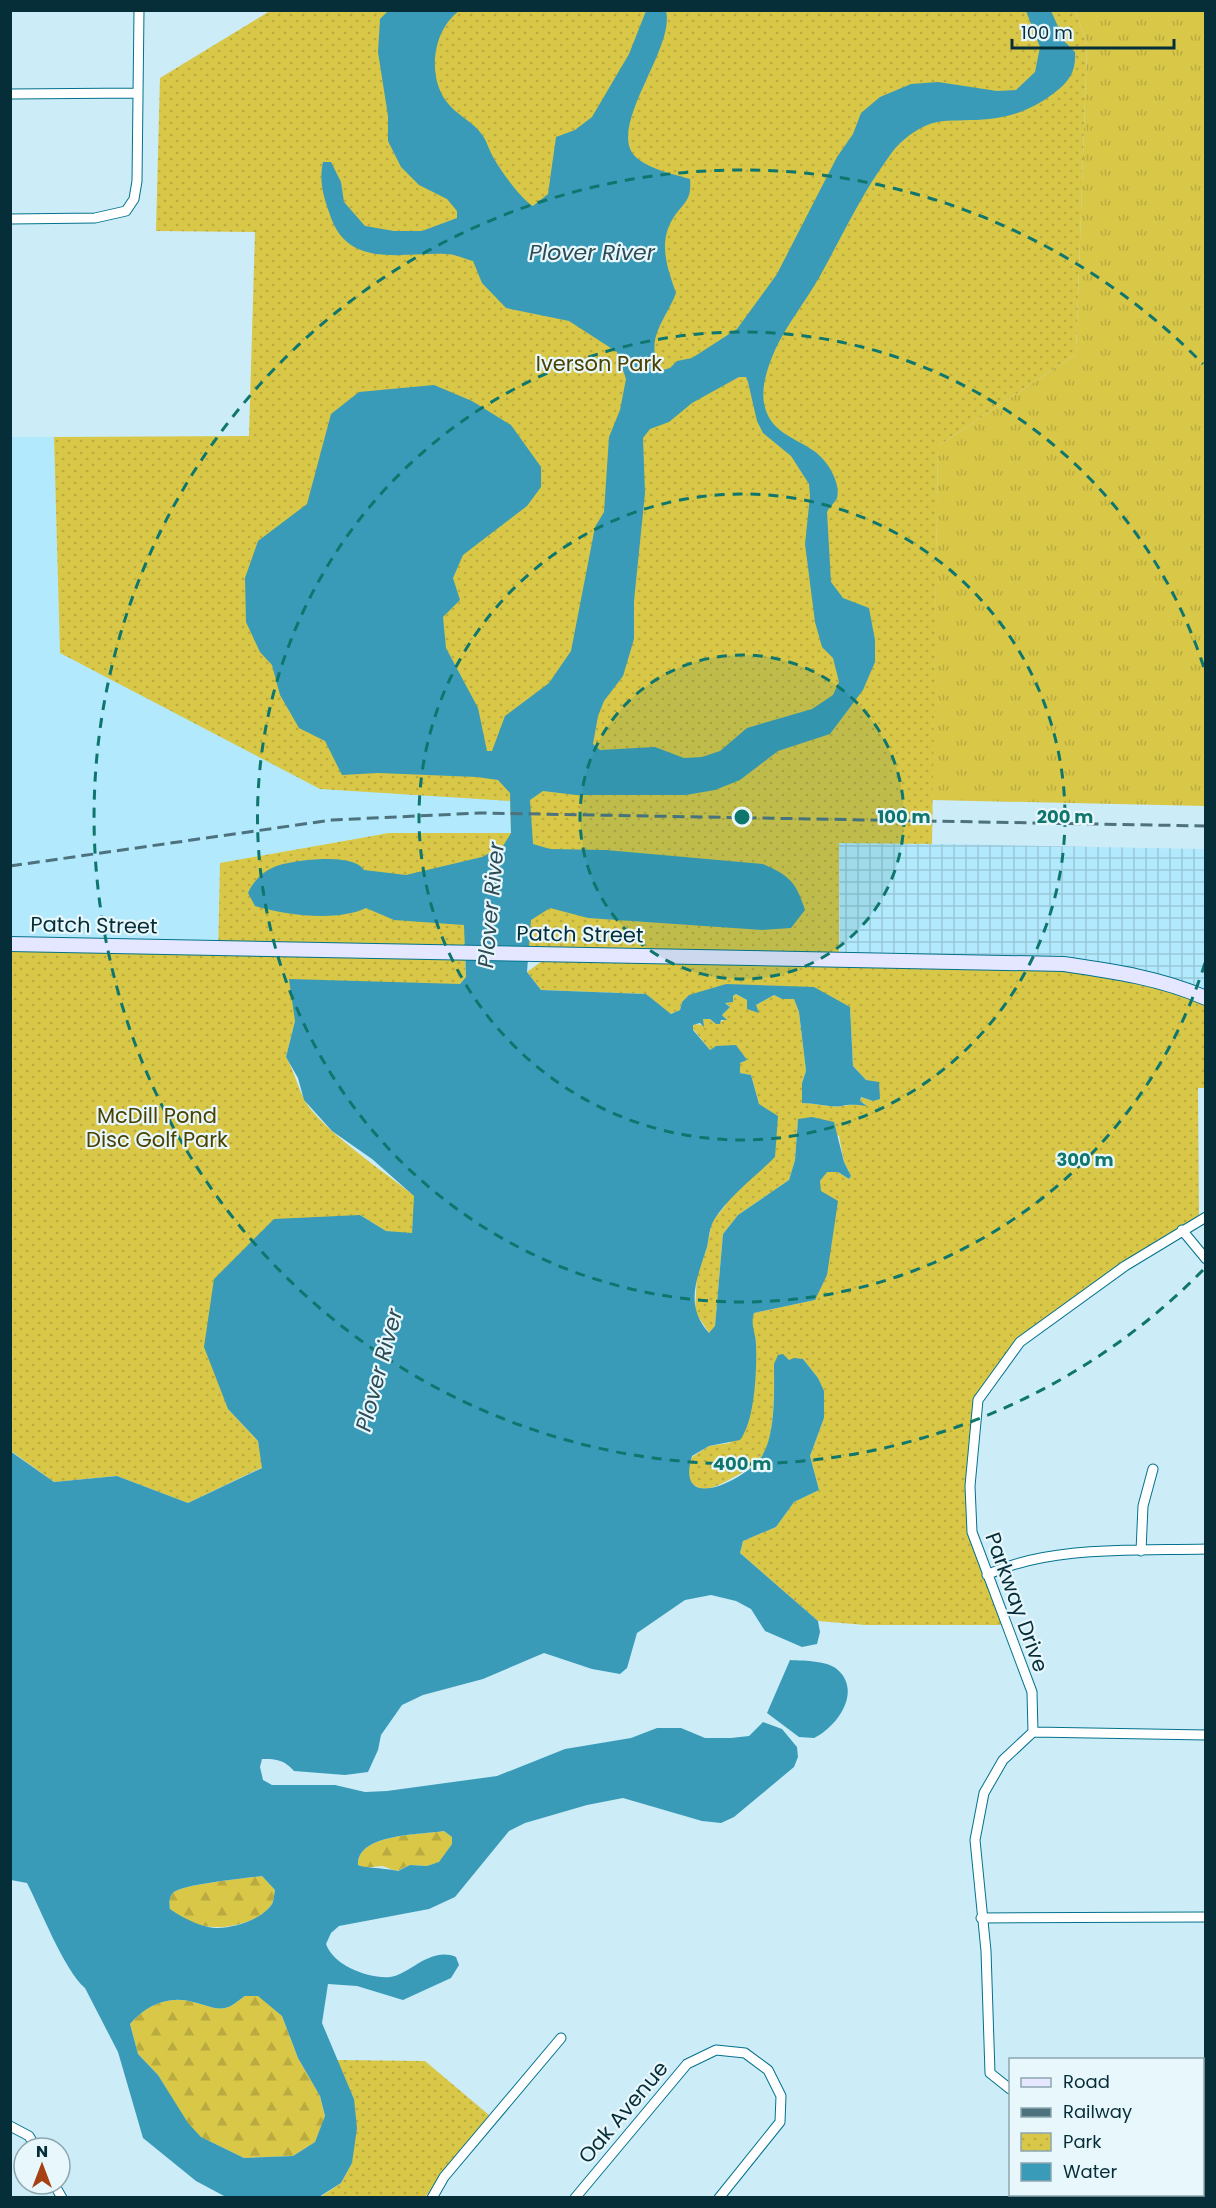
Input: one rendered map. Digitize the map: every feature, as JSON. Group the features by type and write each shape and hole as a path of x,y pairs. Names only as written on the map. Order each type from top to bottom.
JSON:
{"street":[{"path":"10,219 95,218 126,211 134,199 137,181 139,10"},
{"path":"10,94 138,93"},
{"name":"Patch Street","path":"10,944 1064,964 1113,971 1158,981 1206,998"},
{"name":"Parkway Drive","path":"1033,1732 1032,1692 972,1532 971,1461 978,1400 1020,1342 1125,1266 1206,1217"},
{"path":"1182,1230 1206,1259"},
{"path":"1141,1551 1143,1506 1153,1469"},
{"path":"987,1575 1010,1564 1043,1556 1206,1549"},
{"path":"1007,2087 990,2073 986,1951 975,1840 984,1793 1003,1760 1033,1732 1206,1735"},
{"path":"981,1918 1206,1917"},
{"path":"432,2198 444,2177 561,2038"},
{"name":"Oak Avenue","path":"575,2198 687,2064 716,2050 745,2053 768,2070 781,2096 780,2122 719,2198"},
{"path":"10,2126 29,2136"}],"shaded area":[{"path":"11,437 54,437 60,653 511,801 511,833 389,833 220,863 218,948 11,944"},
{"path":"839,842 1205,849 1205,998 840,958"}],"green space":[{"name":"Iverson Park","path":"270,11 1075,11 1087,44 1076,354 938,446 932,844 839,843 839,958 1064,964 1205,998 1205,1088 1198,1088 1199,1221 1020,1342 978,1400 972,1532 1007,1625 865,1625 818,1621 740,1553 743,1541 776,1527 794,1502 819,1490 810,1456 824,1418 818,1378 803,1359 774,1364 771,1428 769,1440 760,1459 737,1476 712,1488 704,1489 689,1481 688,1468 692,1457 709,1446 730,1443 756,1343 751,1322 754,1313 815,1300 820,1181 826,1172 838,1172 849,1179 851,1176 844,1162 839,1136 798,1119 795,1160 789,1180 738,1215 723,1234 715,1326 710,1334 695,1312 697,1273 706,1251 712,1222 725,1206 759,1104 751,1075 740,1073 740,1063 747,1060 725,1048 710,1050 693,1029 693,1024 703,1025 703,1019 710,1019 716,1024 726,1019 722,1015 730,1006 725,1003 736,994 756,1005 774,995 782,999 794,999 799,1012 806,1071 802,1083 802,1103 838,1106 866,1105 860,1101 861,1097 873,1101 866,1080 853,1066 850,1008 726,984 682,1002 680,1010 670,1014 646,994 541,990 527,972 545,959 465,959 466,977 460,984 295,1021 286,1057 311,1110 354,1150 415,1196 412,1234 386,1231 360,1215 228,1409 258,1441 263,1467 188,1503 117,1476 54,1482 11,1451 11,950 218,954 220,863 389,833 511,833 510,801 320,789 60,653 54,437 249,436 255,232 156,231 160,78"},
{"path":"1075,11 1205,11 1205,806 932,800 938,446 1076,354 1087,44"},
{"path":"444,1831 452,1837 452,1844 440,1862 427,1866 410,1865 397,1871 382,1866 364,1868 358,1865 360,1855 379,1841 392,1837"},
{"path":"262,1876 275,1890 273,1903 261,1915 245,1922 207,1927 190,1921 170,1909 171,1895 180,1889"},
{"path":"245,1996 259,1996 282,2016 298,2058 320,2096 325,2117 315,2142 293,2156 244,2158 201,2137 187,2123 158,2075 138,2054 130,2024 136,2017 158,2003 184,2000 225,2008"},
{"path":"337,2060 425,2061 489,2115 425,2197 319,2198 341,2183 352,2163 354,2099"}],"water":[{"name":"Plover River","path":"388,11 459,11 443,29 438,41 435,66 440,90 450,106 479,131 506,177 522,197 533,206 548,194 556,137 575,130 592,117 629,54 646,11 666,11 666,27 661,46 634,110 629,130 629,146 638,159 656,169 690,179 690,193 672,220 666,238 666,257 676,293 655,340 654,350 663,370 670,368 677,361 692,358 737,329 777,274 837,157 853,134 861,113 880,97 911,84 938,82 997,91 1016,90 1035,72 1040,47 1026,11 1051,11 1065,42 1075,52 1075,59 1071,75 1064,84 1034,106 1004,117 936,122 914,132 900,144 878,172 860,201 820,276 772,356 764,383 763,396 771,421 783,433 819,455 832,472 837,485 837,498 827,512 831,582 843,598 869,608 875,640 875,662 863,690 830,734 778,751 740,780 715,790 686,795 576,795 543,791 530,800 533,844 550,849 606,850 763,864 780,872 791,881 805,910 791,928 762,930 588,918 550,908 531,920 527,972 541,990 646,994 671,1014 680,1010 682,1002 689,995 726,984 814,987 850,1007 853,1066 866,1080 879,1082 880,1099 873,1101 861,1097 860,1101 867,1106 802,1103 802,1083 806,1071 799,1012 794,999 782,999 774,995 756,1005 759,1013 747,1009 747,1000 736,994 733,996 733,1002 725,1003 730,1007 722,1015 727,1020 721,1020 720,1024 716,1024 710,1019 703,1019 704,1027 700,1023 693,1025 693,1030 710,1050 716,1046 736,1045 747,1060 740,1063 740,1073 751,1075 759,1104 778,1116 775,1157 727,1203 711,1226 695,1292 697,1312 701,1323 709,1333 715,1326 723,1234 738,1215 789,1180 795,1160 798,1119 812,1117 834,1122 844,1162 851,1176 849,1179 838,1172 827,1172 820,1181 821,1191 838,1201 827,1275 815,1300 754,1313 755,1381 752,1408 745,1431 740,1440 709,1446 692,1456 689,1474 693,1485 702,1488 715,1487 729,1482 754,1465 767,1447 770,1436 774,1364 778,1355 783,1354 789,1360 803,1359 818,1378 824,1391 824,1418 810,1456 819,1490 794,1502 776,1527 743,1541 740,1553 818,1621 820,1632 817,1644 802,1647 765,1631 751,1609 736,1601 711,1595 685,1600 637,1633 627,1668 620,1674 592,1669 544,1653 483,1679 423,1695 402,1705 381,1735 378,1750 368,1772 345,1775 294,1771 283,1762 267,1759 262,1759 260,1767 263,1780 272,1785 335,1785 365,1792 387,1791 497,1776 565,1749 631,1738 657,1728 681,1728 705,1738 731,1738 749,1736 763,1722 782,1729 797,1747 798,1757 794,1767 734,1817 721,1823 702,1821 623,1798 587,1805 525,1823 509,1831 455,1897 429,1909 339,1926 331,1933 326,1944 336,1958 362,1973 390,1977 437,1955 456,1957 459,1965 451,1978 403,2000 357,1986 328,1984 322,2023 354,2099 357,2128 352,2163 341,2183 319,2197 226,2197 196,2181 143,2138 118,2052 85,1988 61,1954 27,1883 11,1880 10,1451 54,1482 117,1476 188,1503 262,1468 258,1441 228,1409 204,1347 214,1279 274,1219 360,1215 386,1231 412,1233 414,1196 372,1159 332,1131 304,1100 298,1078 286,1057 295,1021 289,979 460,984 466,977 464,925 394,920 366,908 341,915 326,916 281,912 255,906 248,893 255,881 274,867 307,860 335,859 358,864 364,870 406,875 482,857 503,846 511,833 510,793 498,780 477,777 378,773 342,775 325,741 299,728 280,695 272,665 260,652 246,622 245,578 258,541 307,504 331,414 359,392 434,385 472,401 511,425 541,467 541,487 527,506 463,555 453,578 460,600 443,617 446,648 478,708 487,751 492,751 505,716 549,683 571,651 595,527 604,512 609,437 620,410 626,379 617,352 569,321 506,308 482,283 473,261 449,254 377,254 361,250 348,243 337,230 323,193 321,175 323,162 331,162 341,182 344,202 365,226 394,231 422,231 457,218 457,211 447,199 419,185 401,167 388,141 388,116 378,52 380,19","holes":["739,377 746,377 757,421 763,433 791,456 809,484 805,544 815,622 822,647 833,658 839,682 833,695 812,709 747,728 720,751 702,757 684,758 655,747 600,750 593,744 598,716 604,701 623,676 634,639 634,601 645,493 643,438 650,429 669,422 692,403","444,1831 452,1837 452,1844 439,1862 427,1866 410,1865 398,1871 358,1865 360,1855 368,1847 379,1841 406,1835","262,1876 275,1890 272,1904 260,1915 234,1926 216,1928 197,1924 170,1909 171,1895 174,1892 202,1884","245,1996 258,1996 282,2016 298,2058 320,2096 325,2116 315,2142 293,2156 244,2158 201,2137 188,2123 158,2075 138,2054 130,2024 136,2017 158,2003 184,2000 217,2008 233,2005"]},
{"path":"790,1660 830,1665 840,1672 846,1681 848,1691 843,1710 830,1727 814,1738 799,1737 767,1713"}],"railway":[{"path":"10,866 332,820 480,813 1206,826"}],"park label":[{"name":"McDill Pond Disc Golf Park","path":"157,1127"}]}
